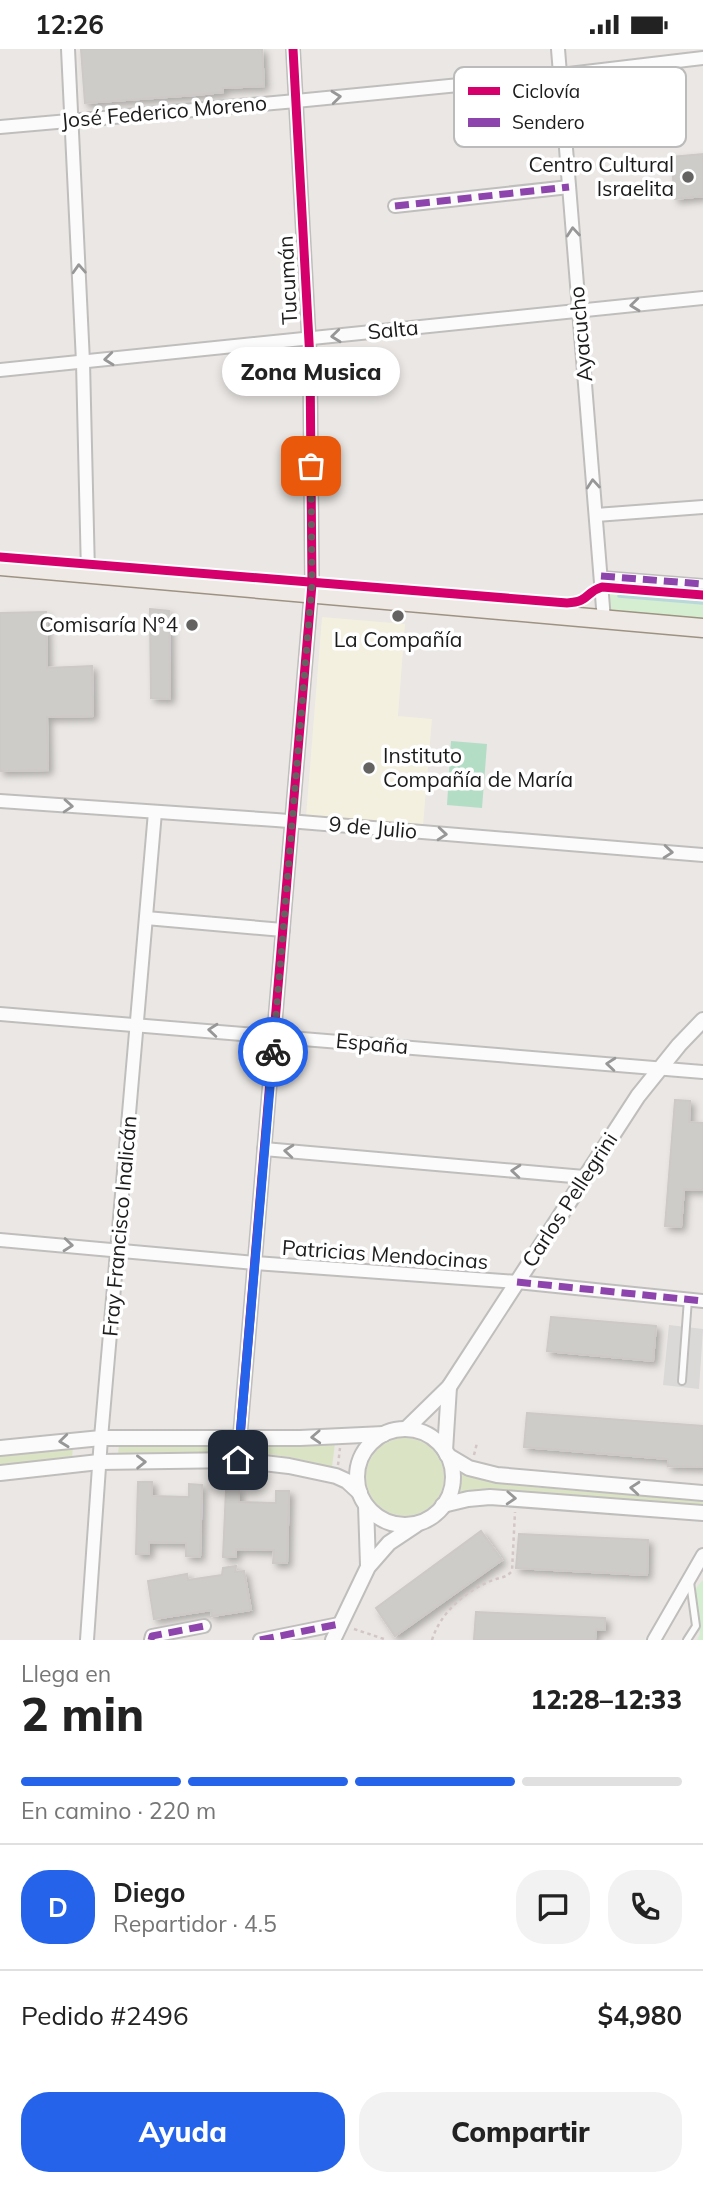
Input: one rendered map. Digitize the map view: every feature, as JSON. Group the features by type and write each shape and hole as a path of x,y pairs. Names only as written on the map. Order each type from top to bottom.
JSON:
{"main road":[{"path":"0,566 703,628"}],"street":[{"path":"68,49 83,362 88,573"},
{"name":"Tucumán","path":"238,1460 311,594 309,338 293,49"},
{"name":"Ayacucho","path":"558,49 559,67"},
{"name":"José Federico Moreno","path":"627,67 703,58"},
{"name":"José Federico Moreno","path":"0,127 454,85"},
{"name":"Ayacucho","path":"566,147 604,619"},
{"path":"395,206 569,187"},
{"name":"Salta","path":"0,370 703,299"},
{"path":"596,515 703,507"},
{"path":"601,576 703,584"},
{"name":"9 de Julio","path":"0,801 703,855"},
{"name":"Fray Francisco Inalicán","path":"87,1640 99,1462 155,811"},
{"path":"146,918 283,930"},
{"name":"España","path":"0,1014 138,1023 703,1072"},
{"name":"Carlos Pellegrini","path":"406,1429 449,1388 638,1096 703,1020"},
{"path":"264,1149 584,1177"},
{"name":"Patricias Mendocinas","path":"0,1240 255,1263 517,1282 703,1301"},
{"name":"Carlos Pellegrini","path":"446,1453 449,1388"},
{"path":"0,1448 101,1438 384,1434 406,1429 425,1433 446,1453 469,1468 497,1475 703,1493"},
{"path":"368,1567 363,1499 357,1483 359,1462 373,1441 384,1434"},
{"path":"333,1640 368,1567 389,1543 432,1516 443,1505 452,1481 446,1453"},
{"path":"0,1473 99,1462 238,1460 289,1466 347,1481 376,1515 389,1523 418,1523"},
{"path":"443,1505 479,1498 516,1499 703,1514"},
{"path":"654,1640 703,1555"},
{"path":"260,1640 339,1624"},
{"path":"151,1640 152,1636 204,1626"}],"lane":[{"path":"682,1381 688,1299"},
{"path":"687,1640 696,1626 690,1579"}],"path":[{"path":"336,1476 342,1435"},
{"path":"432,1640 436,1625 448,1610 477,1588 494,1579 506,1577 512,1571 516,1499"},
{"path":"339,1624 387,1640"}],"shaded area":[{"name":"Instituto Compañía de María","path":"322,617 405,624 398,716 432,719 423,826 306,817"},
{"path":"669,1325 703,1329 699,1389 663,1385"}],"green space":[{"path":"601,576 703,584 703,628 604,620"},
{"path":"451,741 487,744 482,808 447,805"},
{"path":"405,1438 420,1441 432,1450 441,1462 444,1477 441,1492 432,1504 420,1513 405,1516 390,1513 378,1504 369,1492 366,1477 369,1462 378,1450 390,1441"},
{"path":"335,1443 332,1467 260,1453 261,1445"},
{"path":"119,1445 221,1445 220,1453 118,1454"},
{"path":"73,1446 72,1458 0,1465 0,1454"},
{"path":"462,1474 519,1486 703,1501 703,1506 460,1495"},
{"path":"703,1580 703,1640 697,1640 700,1634 692,1593"}],"building":[{"path":"81,49 262,49 264,86 223,88 223,92 196,95 85,103"},
{"name":"Centro Cultural Israelita","path":"703,154 703,196 675,199 671,157"},
{"path":"150,609 169,611 170,699 151,698"},
{"path":"46,612 47,668 92,666 93,716 47,717 48,770 0,771 0,613"},
{"path":"675,1100 690,1101 689,1122 703,1123 703,1190 684,1189 681,1227 665,1226"},
{"path":"551,1317 656,1326 653,1361 547,1351"},
{"path":"527,1413 703,1426 703,1467 668,1466 668,1459 524,1447"},
{"path":"138,1482 152,1482 152,1496 189,1497 189,1484 202,1485 200,1557 186,1556 186,1543 149,1542 149,1554 136,1554"},
{"path":"226,1489 239,1489 239,1502 276,1503 276,1491 289,1491 287,1563 273,1563 274,1550 236,1549 236,1557 223,1557"},
{"path":"481,1531 502,1560 395,1636 376,1608"},
{"path":"519,1534 648,1540 647,1575 516,1568"},
{"path":"236,1566 235,1572 244,1571 251,1610 212,1616 211,1610 154,1619 148,1581 187,1574 188,1580 222,1575 223,1568"},
{"path":"476,1612 605,1618 605,1630 596,1629 595,1640 474,1640"}],"waterway":[{"path":"619,596 703,603"}],"marked path":[{"path":"395,206 569,187"},
{"path":"601,576 703,584"},
{"path":"517,1282 703,1301"},
{"path":"260,1640 339,1624"},
{"path":"151,1640 152,1636 204,1626"}],"cycle path":[{"path":"238,1460 312,584 310,360 293,49"},
{"path":"0,557 567,603 580,601 602,587 703,595"}],"way so far":[{"path":"273,1052 310,618 311,466"}],"place":[{"name":"Centro Cultural Israelita","path":"688,177"},
{"name":"Zona Musica","path":"311,466"},
{"name":"La Compañía","path":"398,616"},
{"name":"Comisaría N°4","path":"192,625"},
{"name":"Instituto Compañía de María","path":"369,768"}],"route":[{"path":"238,1460 273,1052"}]}
